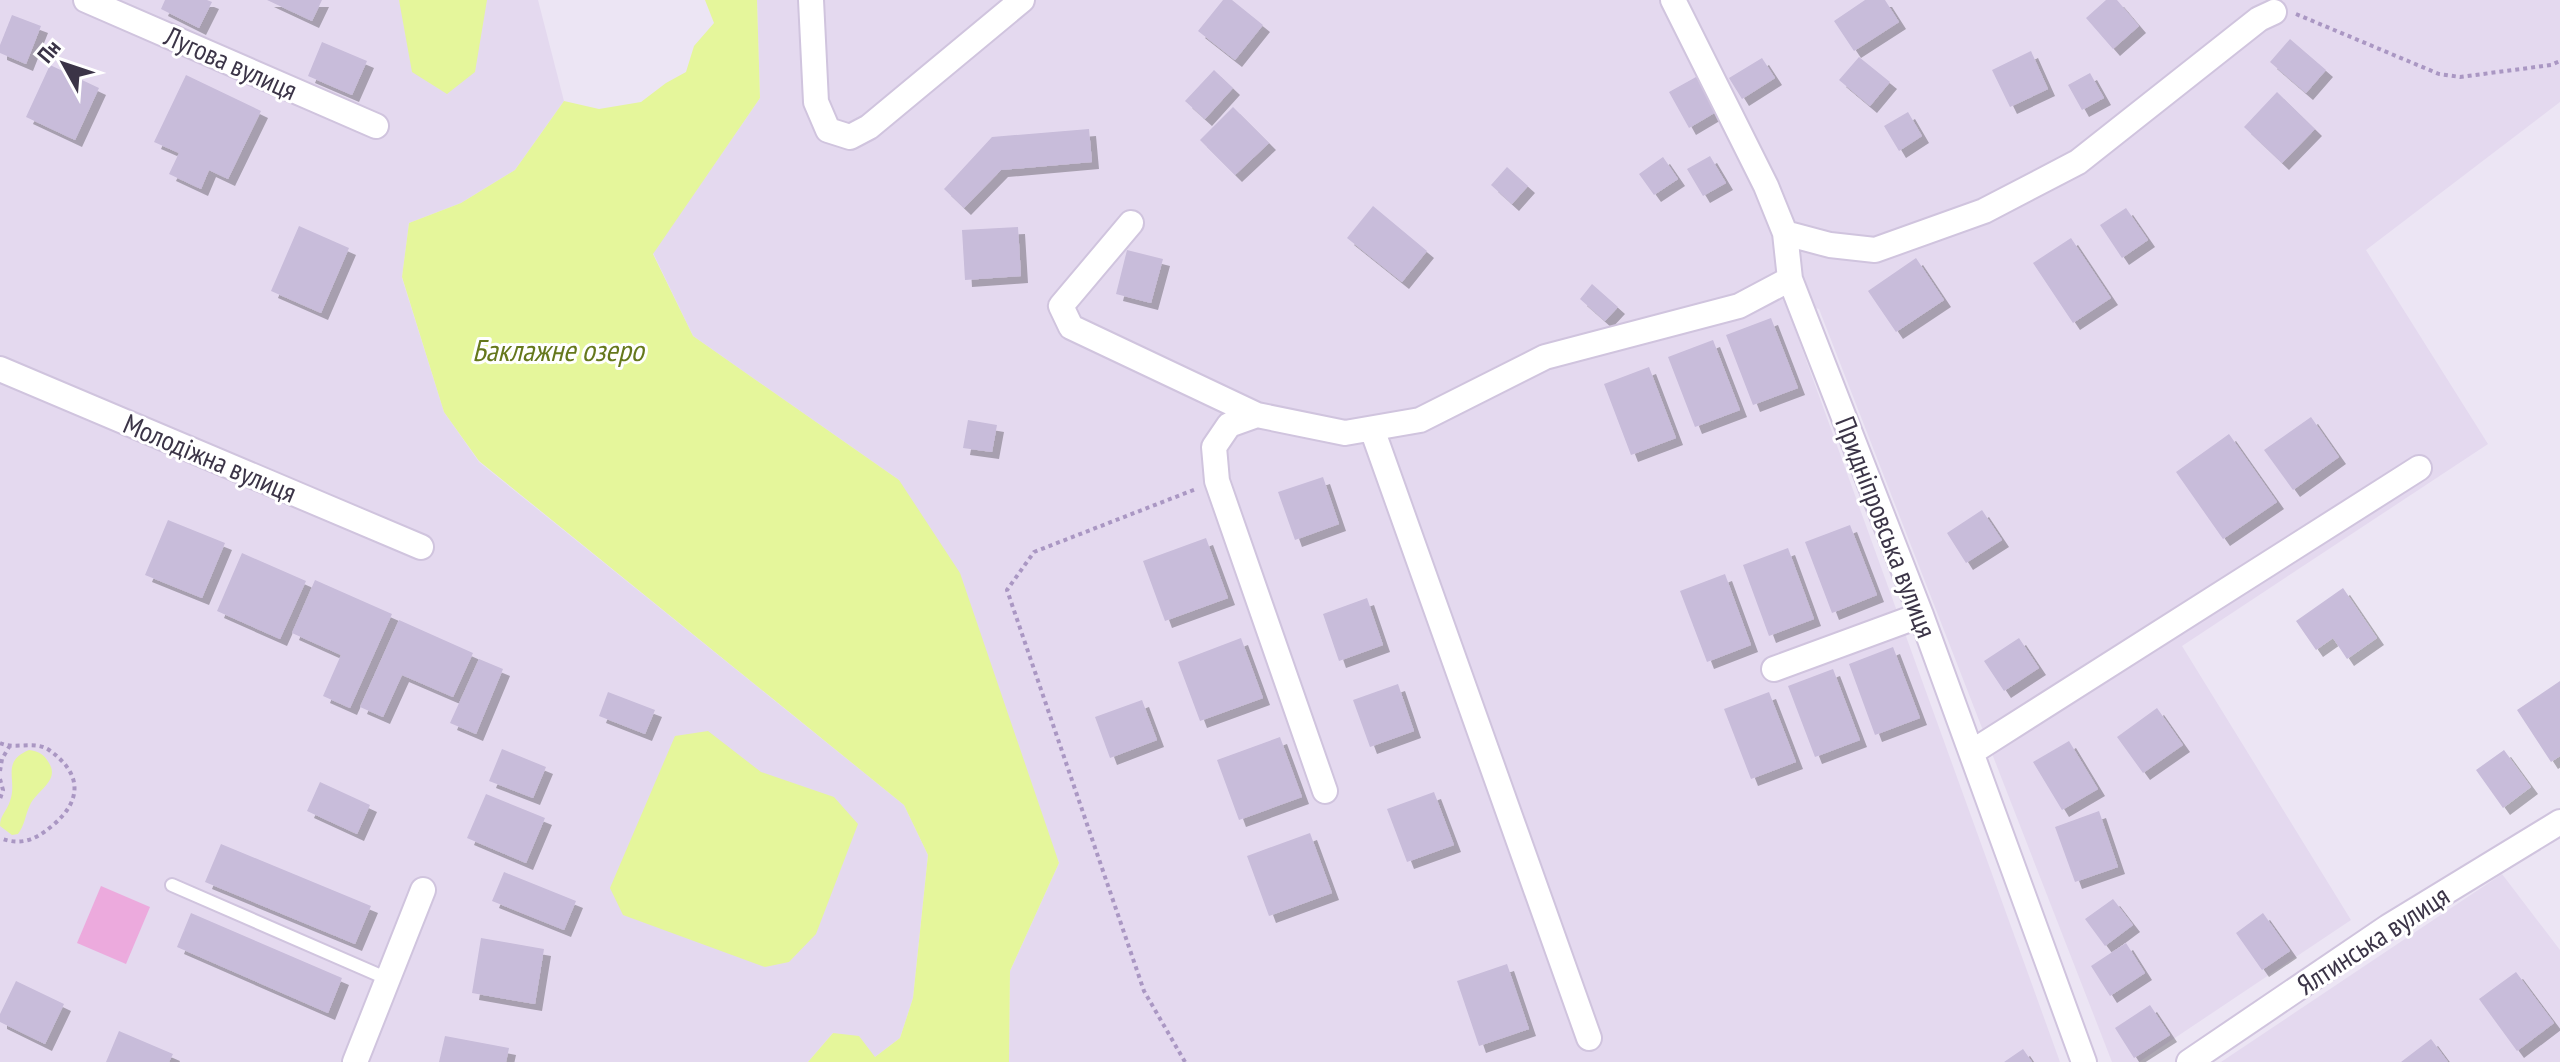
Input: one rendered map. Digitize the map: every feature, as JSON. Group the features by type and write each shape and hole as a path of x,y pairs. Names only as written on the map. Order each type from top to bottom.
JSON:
{"street":[{"name":"Лугова вулиця","path":"86,0 376,126"},
{"path":"811,0 816,102 828,130 850,137 869,127 1022,0"},
{"name":"Придніпровська вулиця","path":"1673,0 1766,186 1785,233 1790,279 1921,615 2084,1062"},
{"path":"1785,233 1830,245 1875,250 1984,211 2078,162 2259,19 2274,12"},
{"path":"1131,223 1061,306 1071,327 1257,415 1345,433 1420,420 1545,357 1739,306 1790,279"},
{"name":"Молодіжна вулиця","path":"0,369 421,547"},
{"path":"1257,415 1229,425 1214,447 1217,481 1325,791"},
{"path":"1372,429 1589,1038"},
{"path":"1972,752 2419,468"},
{"path":"1774,669 1921,615"},
{"name":"Ялтинська вулиця","path":"2189,1062 2388,927 2560,822"},
{"path":"355,1062 423,890"}],"lane":[{"path":"172,885 388,979"}],"path":[{"path":"2274,12 2291,12 2439,74 2460,77 2551,65 2560,61"},
{"path":"1185,1062 1144,991 1007,590 1034,552 1217,481"},
{"path":"0,743 10,747 44,747 72,772 76,796 69,811 31,841 15,843 0,838"},
{"path":"0,771 2,759 10,747"},
{"path":"0,779 3,790 0,799"}],"shaded area":[{"path":"0,0 538,0 564,101 515,170 461,203 409,223 402,278 444,412 479,462 904,805 928,855 913,998 900,1038 875,1057 833,1033 808,1062 0,1062"},
{"path":"757,0 2560,0 2560,102 2366,250 2488,444 2182,646 2351,920 2139,1062 2112,1062 1819,309 1784,299 2060,1062 1009,1062 1010,971 1059,863 899,480 693,336 653,253 760,98"},
{"path":"2502,874 2560,950 2560,1062 2221,1062"},
{"path":"101,886 150,907 126,964 77,943"}],"water":[{"path":"399,0 487,0 475,72 447,94 412,72"},
{"name":"Баклажне озеро","path":"705,0 757,0 760,98 653,254 693,336 899,480 960,573 1059,863 1010,971 1009,1062 808,1062 833,1033 859,1036 875,1057 900,1038 913,998 928,855 904,805 479,461 444,412 402,277 409,223 461,203 515,170 564,101 599,109 641,102 686,72 694,46 714,23"},
{"path":"708,731 761,772 834,797 858,824 816,934 789,962 765,967 623,915 610,888 675,736"},
{"path":"29,750 45,757 52,775 30,805 18,834 12,835 0,826 0,822 12,793 12,766 20,755"}],"building":[{"path":"165,0 212,2 199,28 161,9"},
{"path":"267,0 322,0 312,21"},
{"path":"1223,0 1232,0 1263,25 1235,60 1198,31"},
{"path":"1865,0 1885,0 1899,22 1854,51 1834,21"},
{"path":"2106,0 2117,0 2139,26 2113,49 2086,18"},
{"path":"12,15 41,26 26,64 0,53 0,45"},
{"path":"2290,39 2326,70 2306,93 2270,62"},
{"path":"322,42 367,61 352,95 308,76"},
{"path":"2031,51 2048,89 2010,107 1992,70"},
{"path":"1859,57 1890,82 1870,106 1839,80"},
{"path":"1762,58 1775,78 1742,99 1729,78"},
{"path":"50,65 99,88 75,140 26,117"},
{"path":"1214,70 1233,88 1205,119 1185,101"},
{"path":"2090,73 2104,98 2082,110 2068,85"},
{"path":"186,75 261,111 228,179 209,170 201,189 169,174 179,153 154,142"},
{"path":"1696,77 1716,112 1689,128 1669,92"},
{"path":"2277,92 2315,129 2282,163 2244,127"},
{"path":"1233,107 1269,143 1235,175 1200,140"},
{"path":"1908,112 1922,136 1899,151 1884,126"},
{"path":"1089,129 1092,162 1001,170 964,208 944,189 992,137"},
{"path":"1710,156 1726,183 1703,196 1687,169"},
{"path":"1663,157 1678,179 1654,195 1639,174"},
{"path":"1507,167 1528,186 1512,204 1491,185"},
{"path":"1373,206 1427,251 1402,282 1347,238"},
{"path":"2126,208 2148,240 2122,258 2100,225"},
{"path":"299,226 349,248 321,313 271,291"},
{"path":"1018,227 1021,276 965,280 962,230"},
{"path":"2071,238 2111,298 2073,323 2033,263"},
{"path":"1127,250 1163,259 1151,303 1116,294"},
{"path":"1916,258 1944,300 1896,332 1868,291"},
{"path":"1592,284 1618,307 1605,321 1580,299"},
{"path":"1771,318 1798,388 1753,405 1726,335"},
{"path":"1713,340 1740,410 1695,427 1668,357"},
{"path":"1649,367 1676,438 1631,455 1604,384"},
{"path":"2311,417 2339,457 2293,490 2264,450"},
{"path":"968,420 997,425 992,452 963,448"},
{"path":"2229,434 2277,502 2223,539 2176,472"},
{"path":"1323,477 1339,524 1295,540 1278,492"},
{"path":"1982,510 2002,540 1966,563 1947,533"},
{"path":"168,520 225,543 202,598 145,575"},
{"path":"1850,525 1877,595 1832,613 1805,542"},
{"path":"1206,538 1228,598 1165,621 1143,561"},
{"path":"1788,548 1814,619 1769,636 1743,565"},
{"path":"242,553 306,581 280,639 217,611"},
{"path":"1725,574 1751,645 1707,662 1680,591"},
{"path":"315,580 392,614 350,708 323,696 341,655 292,633"},
{"path":"2343,588 2377,638 2347,659 2333,638 2316,650 2296,621"},
{"path":"1367,598 1383,645 1339,661 1323,614"},
{"path":"399,620 473,653 453,697 402,675 383,717 360,707"},
{"path":"1241,638 1263,698 1200,721 1178,662"},
{"path":"2019,638 2039,668 2004,691 1984,661"},
{"path":"1893,647 1920,718 1875,735 1849,664"},
{"path":"479,659 503,669 476,734 450,723"},
{"path":"1833,669 1860,740 1815,757 1788,686"},
{"path":"2560,681 2560,756 2551,762 2517,710"},
{"path":"1398,684 1414,731 1370,747 1353,700"},
{"path":"608,692 655,710 645,734 599,716"},
{"path":"1769,692 1796,762 1751,779 1724,709"},
{"path":"1142,700 1157,740 1110,758 1095,717"},
{"path":"2157,708 2183,745 2143,773 2117,737"},
{"path":"1280,737 1302,797 1239,820 1217,760"},
{"path":"2069,741 2098,789 2062,810 2033,762"},
{"path":"502,749 546,767 533,798 489,781"},
{"path":"2504,750 2531,787 2503,808 2476,770"},
{"path":"320,782 370,805 357,834 307,811"},
{"path":"1434,792 1454,845 1407,862 1387,809"},
{"path":"486,794 545,818 526,863 467,838"},
{"path":"2099,811 2118,867 2075,882 2055,827"},
{"path":"1310,833 1332,893 1269,916 1247,856"},
{"path":"221,844 371,906 355,944 205,882"},
{"path":"504,872 576,901 564,930 492,901"},
{"path":"2113,899 2133,925 2105,946 2085,919"},
{"path":"191,913 342,978 328,1013 177,947"},
{"path":"2263,913 2290,951 2262,970 2236,933"},
{"path":"481,938 544,949 535,1004 472,993"},
{"path":"2126,943 2145,973 2110,996 2091,966"},
{"path":"1507,964 1529,1029 1479,1046 1457,981"},
{"path":"2516,972 2554,1023 2517,1051 2479,999"},
{"path":"16,981 64,1004 45,1044 0,1022 0,1014"},
{"path":"2150,1005 2170,1035 2134,1058 2115,1028"},
{"path":"119,1031 173,1054 169,1062 106,1062"},
{"path":"445,1036 509,1048 506,1062 439,1062"},
{"path":"2431,1039 2448,1062 2401,1062"},
{"path":"2023,1049 2032,1062 2004,1062"}]}
